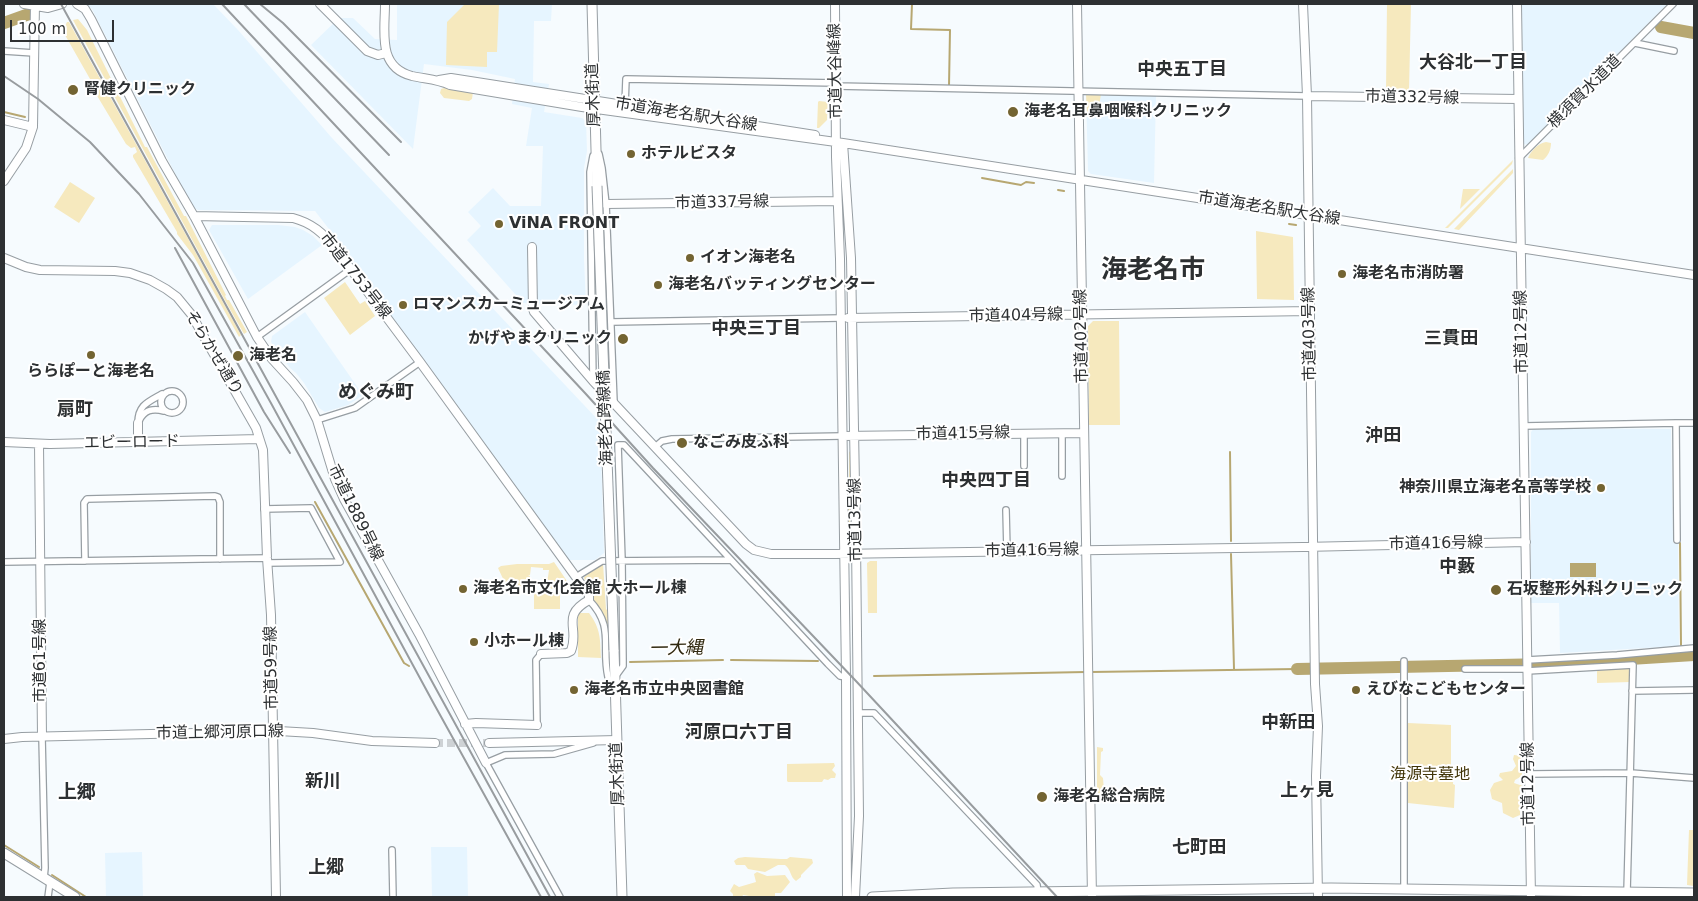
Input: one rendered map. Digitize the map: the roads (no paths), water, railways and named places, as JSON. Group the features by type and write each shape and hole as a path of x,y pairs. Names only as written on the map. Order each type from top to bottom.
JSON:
{"main road":[{"name":"厚木街道","path":"592,4 597,186"},
{"name":"海老名跨線橋","path":"597,186 614,650"},
{"name":"厚木街道","path":"614,650 622,897"},
{"path":"4,853 75,897"},
{"path":"872,897 1038,893 1092,895 1318,893 1404,888 1531,894 1694,893"}],"street":[{"path":"24,4 48,8 62,4"},
{"path":"77,4 85,9 91,19 162,161 194,216"},
{"path":"320,4 367,51 378,55 386,53 385,4"},
{"name":"市道大谷峰線","path":"835,4 838,142"},
{"name":"市道402号線","path":"1077,4 1092,895"},
{"name":"市道403号線","path":"1303,4 1307,96 1312,547 1318,726 1316,776 1318,893"},
{"name":"市道12号線","path":"1517,4 1531,894"},
{"name":"横須賀水道道","path":"1519,159 1673,4"},
{"path":"4,181 26,148 33,127 35,5"},
{"path":"1635,42 1674,51"},
{"path":"4,51 34,53"},
{"name":"市道海老名駅大谷線","path":"386,53 391,62 403,72 439,80 450,78 595,105 1694,275"},
{"path":"625,105 626,79 1307,96"},
{"name":"市道332号線","path":"1307,96 1518,100"},
{"name":"市道海老名駅大谷線","path":"595,105 625,105 838,142"},
{"path":"4,120 33,127"},
{"path":"596,142 602,168 606,204 614,402"},
{"path":"593,380 590,172 596,142"},
{"name":"市道13号線","path":"838,142 837,201 841,318 847,897"},
{"name":"市道13号線","path":"838,142 851,258 859,713 859,816 855,897"},
{"name":"市道337号線","path":"606,204 837,201"},
{"name":"市道1753号線","path":"194,216 282,218 304,221 324,234 420,362 576,577 589,595 589,600"},
{"name":"市道1889号線","path":"194,216 257,337 272,359 300,390 317,420 335,479 344,499 419,634 486,763"},
{"name":"市道416号線","path":"532,249 532,309 593,380 750,548 771,554 856,554 1526,542"},
{"name":"そらかぜ通り","path":"4,258 26,268 40,270 130,273 150,280 166,289 177,297 191,314 247,410 259,439"},
{"path":"257,337 351,270"},
{"name":"市道404号線","path":"841,318 1310,311"},
{"path":"612,322 841,318"},
{"path":"317,420 355,408 420,362"},
{"path":"138,423 149,410 177,412 182,407 183,399 179,393 168,391 141,408 138,414 138,423 138,443"},
{"path":"164,393 160,403 166,412"},
{"path":"1676,423 1677,540"},
{"path":"1524,426 1694,423"},
{"path":"1024,433 1024,466"},
{"path":"1062,433 1062,476"},
{"name":"市道415号線","path":"842,436 1084,433"},
{"path":"655,447 662,442 672,439 842,436"},
{"name":"エビーロード","path":"4,442 39,444 138,443 259,439"},
{"name":"市道59号線","path":"259,439 263,450 264,509 271,615 276,897"},
{"name":"市道61号線","path":"39,444 42,737 48,897"},
{"path":"615,677 623,666 618,445 624,445 828,664 840,676 846,676"},
{"path":"85,561 84,503 87,499 189,496 218,497 220,502 220,559"},
{"path":"4,562 220,559 340,562 311,508 264,509"},
{"path":"1006,510 1007,551"},
{"path":"576,577 602,561 731,560"},
{"path":"465,724 537,725 536,660 541,654 567,653 572,651 573,614 578,607 589,600 603,619 606,628 608,678 616,696"},
{"path":"1465,670 1694,648"},
{"path":"1404,665 1404,888"},
{"path":"1527,665 1632,665 1627,892"},
{"path":"1632,691 1694,690"},
{"path":"859,713 874,713 1037,885 1038,893"},
{"name":"市道上郷河原口線","path":"4,739 273,731 313,733 372,742 435,743"},
{"path":"560,897 486,763 506,755 558,753 600,740"},
{"path":"489,742 617,740"},
{"path":"1529,774 1631,773 1694,778"},
{"path":"392,850 393,897"}],"waterway":[{"path":"912,4 911,29 950,30 949,86"},
{"path":"4,23 29,14"},
{"path":"1661,27 1694,33"},
{"path":"4,112 25,117"},
{"path":"982,178 1021,185 1026,182 1034,183"},
{"path":"1058,190 1064,191"},
{"path":"1289,224 1296,225"},
{"path":"1230,452 1231,541"},
{"path":"315,502 404,663 409,666"},
{"path":"1680,543 1681,646"},
{"path":"1231,554 1234,669"},
{"path":"1297,669 1549,664 1694,655"},
{"name":"一大縄","path":"630,662 723,660"},
{"name":"一大縄","path":"731,660 818,661"},
{"path":"1091,672 1297,669"},
{"path":"874,676 1086,672"},
{"path":"4,845 39,867"},
{"path":"52,875 86,897"}],"tunnel":[{"path":"435,743 489,743"}],"railway":[{"path":"61,4 550,897"},
{"path":"222,4 653,468 855,680 1057,897"},
{"path":"244,4 389,155"},
{"path":"260,4 283,23 401,142"},
{"path":"4,76 38,99 90,142 139,194 193,263 541,897"},
{"path":"175,248 264,412 290,453"}],"place":[{"name":"腎健クリニック","path":"73,90"},
{"name":"海老名耳鼻咽喉科クリニック","path":"1013,112"},
{"name":"ホテルビスタ","path":"631,154"},
{"name":"ViNA FRONT","path":"499,224"},
{"name":"イオン海老名","path":"690,258"},
{"name":"海老名市消防署","path":"1342,274"},
{"name":"海老名バッティングセンター","path":"658,285"},
{"name":"ロマンスカーミュージアム","path":"403,305"},
{"name":"かげやまクリニック","path":"623,339"},
{"name":"ららぽーと海老名","path":"91,355"},
{"name":"海老名","path":"238,356"},
{"name":"なごみ皮ふ科","path":"682,443"},
{"name":"神奈川県立海老名高等学校","path":"1601,488"},
{"name":"海老名市文化会館 大ホール棟","path":"463,589"},
{"name":"石坂整形外科クリニック","path":"1496,590"},
{"name":"小ホール棟","path":"474,642"},
{"name":"海老名市立中央図書館","path":"574,690"},
{"name":"えびなこどもセンター","path":"1356,690"},
{"name":"海老名総合病院","path":"1042,797"}],"district":[{"name":"大谷北一丁目","path":"1473,63"},
{"name":"中央五丁目","path":"1182,70"},
{"name":"海老名市","path":"1153,271"},
{"name":"中央三丁目","path":"756,329"},
{"name":"三貫田","path":"1451,339"},
{"name":"めぐみ町","path":"376,393"},
{"name":"扇町","path":"75,410"},
{"name":"沖田","path":"1383,436"},
{"name":"中央四丁目","path":"986,481"},
{"name":"中藪","path":"1457,567"},
{"name":"中新田","path":"1288,723"},
{"name":"河原口六丁目","path":"739,733"},
{"name":"新川","path":"323,782"},
{"name":"上ヶ見","path":"1307,791"},
{"name":"上郷","path":"77,793"},
{"name":"七町田","path":"1199,848"},
{"name":"上郷","path":"326,868"}],"park label":[{"name":"海源寺墓地","path":"1430,775"}]}
